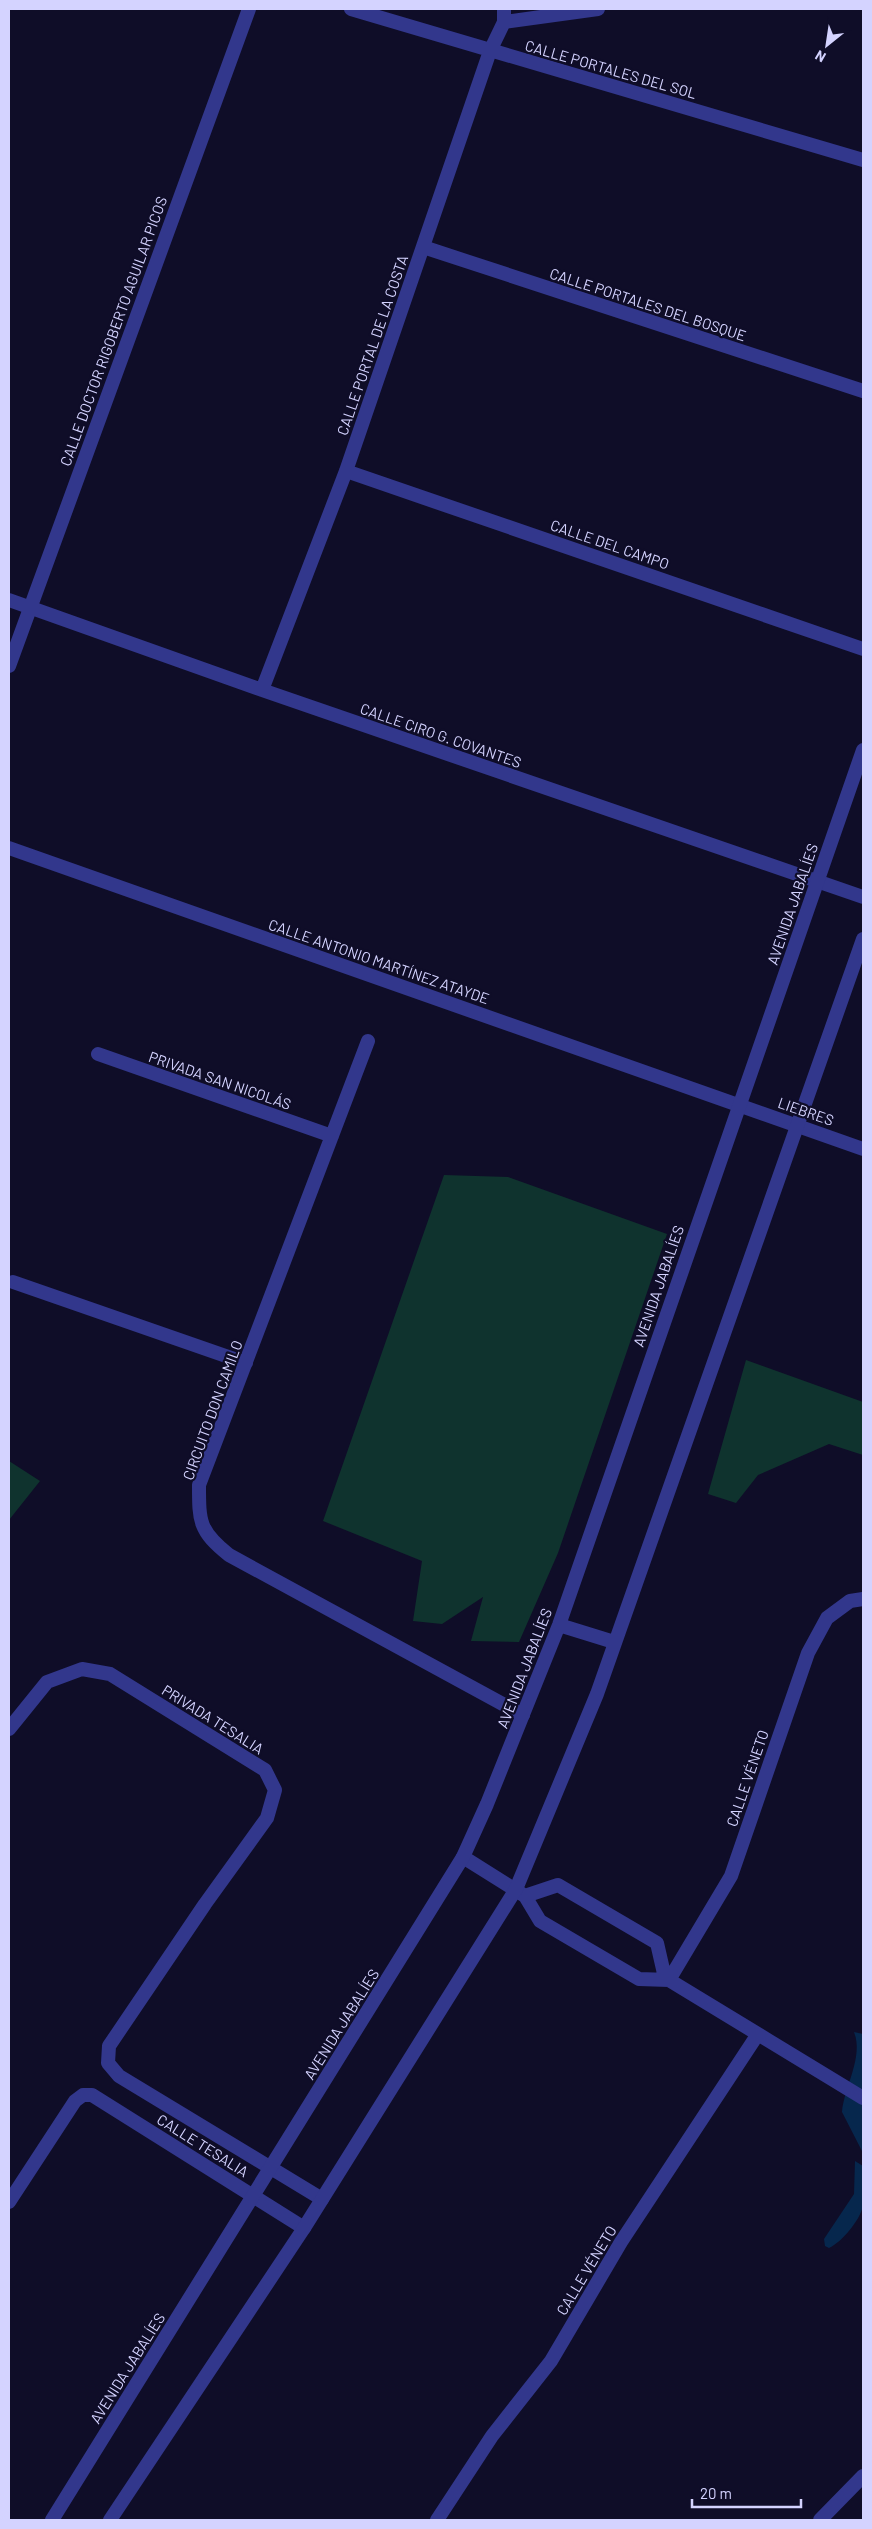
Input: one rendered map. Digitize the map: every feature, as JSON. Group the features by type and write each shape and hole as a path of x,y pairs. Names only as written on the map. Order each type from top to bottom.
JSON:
{"street":[{"name":"CALLE DOCTOR RIGOBERTO AGUILAR PICOS","path":"9,666 249,9"},
{"name":"CALLE PORTALES DEL SOL","path":"351,9 863,160"},
{"path":"504,15 598,9"},
{"name":"CALLE PORTAL DE LA COSTA","path":"262,690 346,470 504,15"},
{"name":"CALLE PORTALES DEL BOSQUE","path":"423,247 863,391"},
{"name":"CALLE DEL CAMPO","path":"346,470 863,649"},
{"name":"CALLE CIRO G. COVANTES","path":"9,600 262,690 863,897"},
{"name":"AVENIDA JABALÍES","path":"52,2520 463,1857 559,1625 738,1105 863,750"},
{"name":"CALLE ANTONIO MARTÍNEZ ATAYDE","path":"9,848 738,1105"},
{"path":"110,2520 304,2228 521,1892 597,1694 863,939"},
{"name":"CIRCUITO DON CAMILO","path":"368,1041 199,1485 199,1519 212,1541 229,1555 523,1715"},
{"name":"PRIVADA SAN NICOLÁS","path":"98,1054 332,1136"},
{"name":"LIEBRES","path":"738,1105 863,1148"},
{"path":"13,1282 246,1363"},
{"name":"CALLE VÉNETO","path":"667,1979 731,1876 808,1653 828,1618 850,1601 863,1599"},
{"path":"559,1625 614,1642"},
{"name":"PRIVADA TESALIA","path":"9,1729 47,1682 82,1669 110,1674 265,1770 275,1790 267,1818 205,1904 109,2046 108,2063"},
{"path":"463,1857 521,1892 540,1921 639,1979 667,1979 863,2098"},
{"path":"521,1892 558,1885 656,1943 667,1979"},
{"name":"CALLE VÉNETO","path":"438,2520 492,2436 551,2361 621,2242 758,2034"},
{"name":"CALLE TESALIA","path":"108,2063 120,2076 322,2199"},
{"name":"CALLE TESALIA","path":"9,2202 75,2101 83,2095 92,2095 304,2228"},
{"path":"820,2520 863,2476"}],"green space":[{"path":"444,1175 508,1177 667,1234 558,1553 519,1642 471,1641 483,1597 442,1624 413,1621 422,1561 323,1521"},
{"path":"746,1360 863,1402 863,1455 829,1444 758,1475 736,1503 708,1494"},
{"path":"9,1461 40,1481 9,1520"}],"water":[{"path":"854,2032 863,2034 863,2153 842,2112 857,2052"},
{"path":"855,2161 863,2166 863,2206 850,2230 829,2248 825,2246 824,2239 854,2194"}]}
